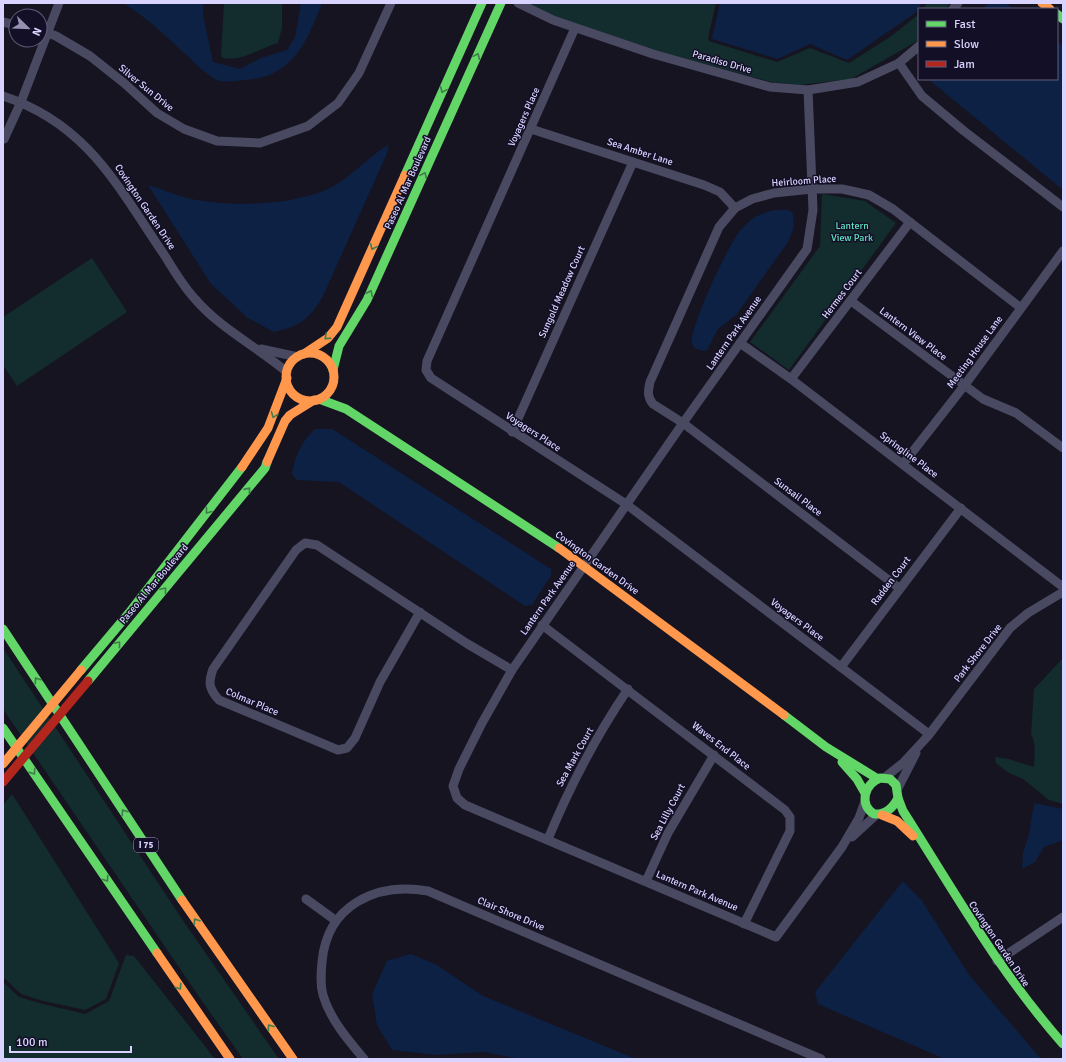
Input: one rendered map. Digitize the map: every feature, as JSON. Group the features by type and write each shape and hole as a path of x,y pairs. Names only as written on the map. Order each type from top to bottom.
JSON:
{"main road":[{"name":"Paseo Al Mar Boulevard","path":"301,355 328,338 337,326 482,3"},
{"name":"Paseo Al Mar Boulevard","path":"333,370 333,361 337,351 343,338 361,313 501,3"},
{"path":"311,353 322,356 330,363 333,370 333,382 328,392 317,399 307,400 296,396 288,386 287,375 293,360 301,355 311,353"},
{"name":"Paseo Al Mar Boulevard","path":"3,764 129,613 259,444 274,416 282,385 287,375"},
{"name":"Covington Garden Drive","path":"333,382 336,391 346,409"},
{"name":"Paseo Al Mar Boulevard","path":"3,782 265,468 280,429 290,415 317,399"},
{"name":"Covington Garden Drive","path":"317,399 346,409 584,565 826,747 869,775 892,781 898,788 898,798 903,811 928,849 959,904 1020,993 1063,1044"},
{"name":"I 75","path":"3,629 181,899 293,1059"},
{"path":"3,728 230,1059"},
{"name":"Covington Garden Drive","path":"826,747 852,772 865,793"},
{"path":"864,804 865,793 870,785 881,778"},
{"path":"879,815 892,808 898,798"},
{"name":"Covington Garden Drive","path":"864,804 868,810 897,821 928,849"}],"street":[{"path":"48,24 59,3"},
{"name":"Silver Sun Drive","path":"48,34 90,56 124,83 157,113 184,130 217,141 260,143 308,126 338,103 359,73 391,3"},
{"name":"Paradiso Drive","path":"518,3 553,20 653,54 770,87 808,90 858,82 899,63 918,47"},
{"name":"Voyagers Place","path":"576,28 427,361 426,370 431,378 512,432 626,504 929,734"},
{"path":"4,139 21,102 39,48"},
{"path":"899,63 922,96 964,131 1063,207"},
{"name":"Lantern Park Avenue","path":"808,90 813,210 807,249 626,504 512,670 482,723 453,786 457,798 465,805 776,937 842,847"},
{"name":"Covington Garden Drive","path":"3,96 21,102 55,121 85,145 109,172 193,297 226,329 254,347 287,375"},
{"name":"Sea Amber Lane","path":"531,129 704,185 720,192 735,208"},
{"name":"Sungold Meadow Court","path":"512,432 633,162"},
{"name":"Heirloom Place","path":"683,423 649,400 648,394 650,382 719,227 735,208 752,199 774,193 812,189 842,190 869,196 893,209 1021,308"},
{"name":"Hermes Court","path":"791,379 910,222"},
{"name":"Meeting House Lane","path":"904,464 1061,257"},
{"name":"Lantern View Place","path":"851,301 983,400 1016,413 1063,448"},
{"name":"Springline Place","path":"740,343 791,379 904,464 1063,587"},
{"name":"Covington Garden Drive","path":"254,347 301,355"},
{"name":"Sunsail Place","path":"683,423 899,588"},
{"name":"Radden Court","path":"841,667 960,508"},
{"name":"Colmar Place","path":"420,612 380,682 355,738 347,748 338,750 219,700 210,691 209,682 213,669 296,550 305,543 317,545 420,612 466,643 512,670"},
{"name":"Park Shore Drive","path":"881,778 903,763 923,741 1010,628 1028,612 1063,592"},
{"name":"Waves End Place","path":"542,625 785,810 791,824 786,840 744,924"},
{"name":"Sea Mark Court","path":"548,839 569,789 589,751 628,689"},
{"name":"Park Shore Drive","path":"898,788 923,741"},
{"name":"Sea Lilly Court","path":"646,881 668,833 714,755"},
{"path":"842,847 859,818 864,804"},
{"path":"842,847 879,815"},
{"name":"Clair Shore Drive","path":"364,1059 332,1015 323,994 320,980 323,948 335,920 351,905 371,895 392,889 412,888 428,891 821,1059"},
{"path":"306,899 335,920"},
{"path":"997,961 1062,919"}],"green space":[{"path":"224,3 282,3 282,28 278,43 237,58 223,58 221,56"},
{"path":"528,3 716,3 708,38 709,41 777,62 810,48 849,63 890,37 918,15 918,41 851,79 799,85 771,82 654,50 554,16"},
{"path":"927,3 950,3 947,8 924,8"},
{"name":"Lantern View Park","path":"822,194 865,201 896,223 789,370 750,342 820,246"},
{"path":"92,258 127,312 17,386 3,365 3,317"},
{"path":"3,648 182,919 279,1059 243,1059 3,709"},
{"path":"1063,658 1063,804 1049,800 1023,779 1009,773 996,763 995,757 1009,759 1034,767 1035,746 1031,735 1034,689"},
{"path":"12,794 119,963 106,999 85,1010 43,1001 21,994 3,977 3,805"},
{"path":"126,955 134,956 215,1059 3,1059 3,982 19,997 85,1014 109,1001"}],"water":[{"path":"123,3 203,3 203,15 213,62 240,69 261,58 287,50 295,37 301,3 322,3 303,44 286,65 274,73 261,78 227,82 217,80 208,75 155,26"},
{"path":"720,3 922,3 915,13 847,60 810,44 778,59 712,39"},
{"path":"988,3 1005,3 1012,8 984,8"},
{"path":"1058,42 1063,46 1063,190 929,80 1058,80"},
{"path":"388,145 388,151 323,296 313,311 303,321 291,327 274,332 248,318 211,284 148,185 185,198 207,202 243,204 300,198 317,193 339,183"},
{"path":"776,210 791,211 793,215 794,227 788,242 736,315 718,329 707,350 703,351 696,348 692,343 697,321 727,252 744,227 751,220 765,212"},
{"path":"315,429 332,429 551,569 551,575 532,605 525,606 339,482 297,480 292,474 297,455 302,444"},
{"path":"1034,803 1063,809 1063,840 1044,847 1035,862 1022,869 1023,853 1029,834"},
{"path":"903,881 922,901 969,975 1041,1059 945,1059 818,1004 815,992"},
{"path":"411,954 437,965 483,996 636,1059 521,1059 483,1052 436,1055 392,1050 377,1025 372,994 387,961"}],"traffic: fast":[{"path":"405,175 482,3"},
{"path":"333,370 339,346 367,300 501,3"},
{"path":"1058,15 1063,19"},
{"path":"319,399 346,409 559,548"},
{"path":"88,681 265,468 267,462"},
{"path":"81,670 129,613 242,467"},
{"path":"3,629 182,900"},
{"path":"784,715 826,747 878,779"},
{"path":"3,728 157,953"},
{"path":"842,762 857,779 865,793"},
{"path":"880,778 890,779 896,785 898,798 889,810 874,814 866,805 865,795 870,785 880,778"},
{"path":"898,798 903,811 978,930 1018,988 1063,1044"}],"traffic: slow":[{"path":"1042,3 1049,8"},
{"path":"304,354 328,338 337,327 405,175"},
{"path":"310,353 319,355 327,360 332,368 334,377 332,386 327,394 319,399 310,401 301,399 293,394 288,386 286,377 288,368 293,360 301,355 310,353"},
{"path":"242,467 268,428 287,378"},
{"path":"267,462 285,421 290,415 314,400"},
{"path":"559,548 784,715"},
{"path":"3,764 81,670"},
{"path":"882,815 897,821 913,836"},
{"path":"182,900 293,1059"},
{"path":"157,953 230,1059"}],"traffic: jam":[{"path":"3,782 88,681"}]}
